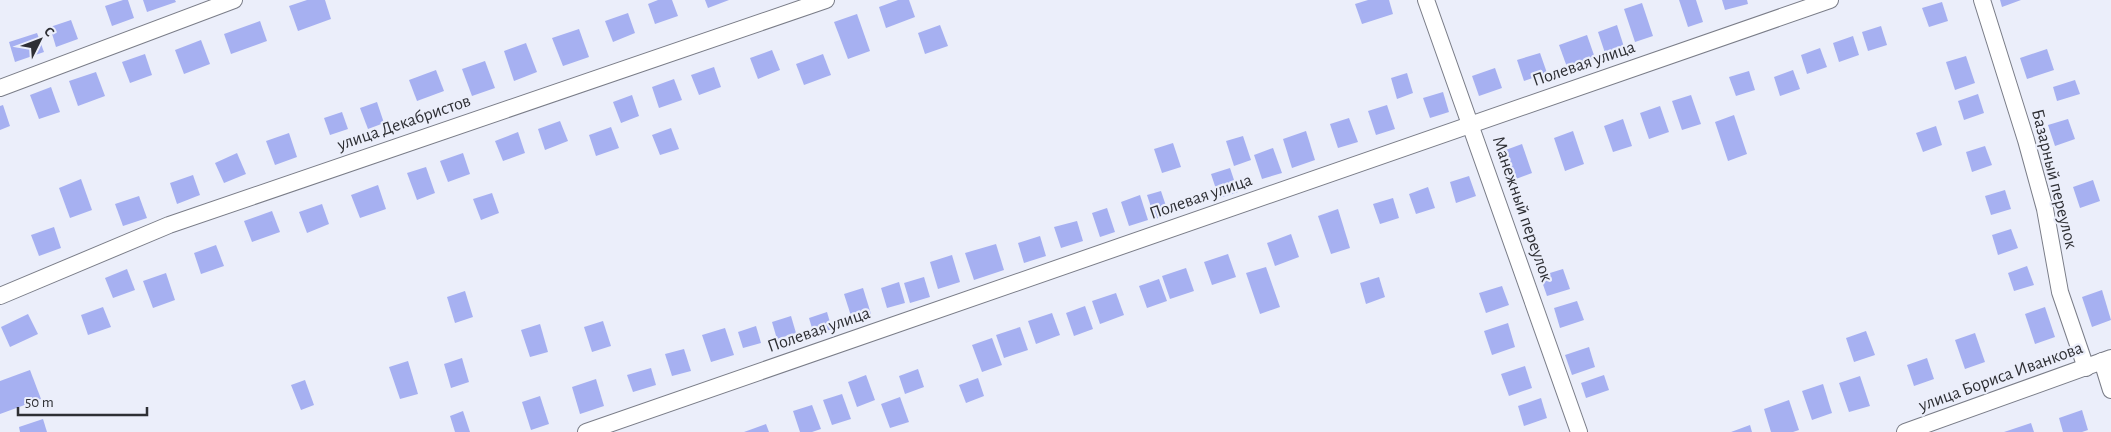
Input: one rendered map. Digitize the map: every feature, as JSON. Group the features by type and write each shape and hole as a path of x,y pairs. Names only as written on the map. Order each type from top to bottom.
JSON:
{"street":[{"path":"0,88 234,0"},
{"name":"улица Декабристов","path":"0,296 169,225 826,0"},
{"name":"Манежный переулок","path":"1426,0 1578,432"},
{"name":"Полевая улица","path":"586,432 1830,0"},
{"name":"Базарный переулок","path":"1982,0 2026,140 2044,209 2060,292 2086,368"},
{"path":"2107,360 2111,390"},
{"name":"улица Бориса Иванкова","path":"1905,432 2107,360"}],"building":[{"path":"128,0 134,18 112,26 105,6"},
{"path":"143,0 175,0 176,2 147,12"},
{"path":"307,0 325,0 331,19 298,31 289,6"},
{"path":"658,0 672,0 678,16 655,24 648,4"},
{"path":"705,0 729,0 708,8"},
{"path":"898,0 909,0 915,17 886,28 879,7"},
{"path":"1368,0 1389,0 1393,14 1362,24 1355,4"},
{"path":"1679,0 1696,0 1703,22 1688,27"},
{"path":"1722,0 1747,0 1748,4 1725,10"},
{"path":"2000,0 2021,0 2002,7"},
{"path":"1942,2 1948,21 1929,27 1922,8"},
{"path":"1642,3 1653,36 1635,42 1624,9"},
{"path":"628,13 635,33 613,42 605,21"},
{"path":"857,14 870,51 848,59 834,22"},
{"path":"71,20 78,39 56,47 50,27"},
{"path":"260,21 267,41 231,54 224,34"},
{"path":"940,25 948,46 925,54 918,33"},
{"path":"1617,25 1625,50 1606,56 1598,32"},
{"path":"1881,26 1887,45 1868,51 1862,32"},
{"path":"579,29 589,57 563,66 552,38"},
{"path":"37,33 44,52 15,62 9,42"},
{"path":"1587,35 1595,58 1567,67 1559,45"},
{"path":"1853,36 1859,55 1839,62 1833,43"},
{"path":"201,40 210,64 184,74 175,50"},
{"path":"526,43 537,72 514,81 504,51"},
{"path":"1820,48 1827,67 1807,74 1801,55"},
{"path":"2047,49 2054,70 2027,79 2020,58"},
{"path":"772,50 780,70 758,79 750,58"},
{"path":"1540,53 1547,73 1524,81 1517,60"},
{"path":"145,54 152,75 130,83 122,62"},
{"path":"823,54 831,75 804,85 796,64"},
{"path":"1966,56 1975,83 1955,90 1946,62"},
{"path":"485,61 495,88 472,96 462,69"},
{"path":"714,67 721,87 699,95 691,75"},
{"path":"1495,68 1502,88 1479,96 1472,76"},
{"path":"436,70 444,91 417,101 409,80"},
{"path":"1793,70 1800,89 1780,96 1774,77"},
{"path":"1749,71 1755,90 1736,96 1729,77"},
{"path":"96,72 105,96 78,106 69,81"},
{"path":"1407,73 1413,93 1397,99 1391,78"},
{"path":"674,79 682,100 659,108 652,87"},
{"path":"2075,80 2080,94 2057,101 2053,87"},
{"path":"51,87 60,112 39,119 30,95"},
{"path":"1443,92 1449,112 1430,118 1423,98"},
{"path":"1978,94 1984,113 1964,120 1958,101"},
{"path":"632,95 639,116 621,123 613,102"},
{"path":"1691,95 1701,124 1682,130 1672,101"},
{"path":"377,102 384,123 368,129 360,108"},
{"path":"3,105 10,126 0,130 0,106"},
{"path":"1387,105 1395,129 1376,135 1368,111"},
{"path":"1660,106 1669,132 1649,139 1640,113"},
{"path":"342,112 348,129 330,135 324,118"},
{"path":"1734,115 1747,154 1728,161 1715,122"},
{"path":"1349,118 1358,142 1338,148 1330,124"},
{"path":"1623,119 1632,146 1613,152 1604,126"},
{"path":"2068,119 2075,139 2055,146 2048,125"},
{"path":"560,121 568,141 545,150 538,129"},
{"path":"1936,126 1942,145 1923,152 1916,133"},
{"path":"611,127 619,148 596,156 589,135"},
{"path":"671,128 679,149 660,155 652,135"},
{"path":"1306,131 1315,160 1292,168 1283,139"},
{"path":"1573,131 1584,164 1565,171 1554,138"},
{"path":"518,132 525,153 503,161 495,141"},
{"path":"289,133 297,157 275,165 266,141"},
{"path":"1243,136 1251,160 1234,166 1226,141"},
{"path":"1173,143 1181,167 1162,173 1154,149"},
{"path":"1522,144 1532,173 1513,180 1503,151"},
{"path":"1985,146 1992,165 1972,172 1966,152"},
{"path":"1273,148 1282,173 1262,179 1254,155"},
{"path":"237,153 246,174 224,183 215,163"},
{"path":"463,153 470,174 448,182 440,161"},
{"path":"426,167 435,193 417,200 407,173"},
{"path":"1230,168 1238,192 1219,198 1211,174"},
{"path":"193,175 200,195 177,204 170,183"},
{"path":"1469,176 1476,196 1456,203 1450,182"},
{"path":"81,179 92,210 70,218 59,188"},
{"path":"2093,180 2100,201 2080,208 2073,187"},
{"path":"378,185 386,209 360,218 351,195"},
{"path":"1428,187 1435,208 1416,214 1409,194"},
{"path":"2005,190 2011,209 1991,215 1985,196"},
{"path":"1161,191 1169,215 1155,219 1147,195"},
{"path":"492,193 499,213 481,220 473,199"},
{"path":"1140,195 1148,220 1129,226 1121,202"},
{"path":"139,196 147,218 123,226 115,204"},
{"path":"1393,198 1399,218 1380,224 1373,204"},
{"path":"322,204 329,224 307,233 299,212"},
{"path":"1107,208 1115,232 1100,237 1092,213"},
{"path":"1338,209 1350,248 1331,254 1318,216"},
{"path":"272,211 280,232 252,242 244,221"},
{"path":"1077,221 1083,241 1061,248 1054,227"},
{"path":"54,227 61,248 39,256 31,235"},
{"path":"2011,229 2018,248 1998,255 1992,235"},
{"path":"1291,234 1299,257 1275,266 1267,243"},
{"path":"1040,236 1046,256 1024,263 1018,243"},
{"path":"996,244 1004,270 974,280 965,253"},
{"path":"216,245 224,266 201,274 194,253"},
{"path":"1228,254 1236,277 1212,285 1204,262"},
{"path":"952,255 960,282 938,289 930,262"},
{"path":"2027,266 2034,285 2014,291 2008,273"},
{"path":"1266,267 1280,307 1260,314 1246,273"},
{"path":"1186,268 1194,291 1170,299 1162,276"},
{"path":"127,269 135,290 113,298 105,278"},
{"path":"1563,269 1570,289 1547,296 1540,276"},
{"path":"166,273 175,300 153,308 143,281"},
{"path":"924,277 930,297 910,303 904,283"},
{"path":"1379,277 1385,297 1366,304 1360,283"},
{"path":"1159,279 1167,301 1147,308 1139,286"},
{"path":"899,282 905,303 887,308 881,288"},
{"path":"1502,286 1509,305 1486,313 1479,293"},
{"path":"863,288 871,314 852,319 844,294"},
{"path":"2102,290 2111,320 2092,327 2082,297"},
{"path":"465,291 473,317 455,323 447,297"},
{"path":"1116,293 1124,315 1100,324 1092,301"},
{"path":"1577,301 1584,320 1560,328 1554,308"},
{"path":"1085,306 1093,329 1074,336 1066,313"},
{"path":"103,307 111,327 88,335 81,315"},
{"path":"2045,307 2055,337 2035,344 2025,314"},
{"path":"827,312 832,329 814,335 809,318"},
{"path":"1052,313 1060,335 1036,344 1028,321"},
{"path":"28,314 38,334 10,347 1,327"},
{"path":"791,316 796,333 777,339 772,322"},
{"path":"603,321 611,346 592,352 584,327"},
{"path":"1508,323 1515,347 1492,355 1484,331"},
{"path":"540,324 548,352 530,357 521,330"},
{"path":"756,326 761,343 743,348 738,332"},
{"path":"1020,327 1028,350 1004,358 996,335"},
{"path":"725,328 734,355 711,362 702,335"},
{"path":"1866,331 1875,355 1854,362 1846,338"},
{"path":"1975,333 1985,362 1965,369 1955,340"},
{"path":"992,338 1002,365 982,372 972,345"},
{"path":"1589,347 1595,367 1572,375 1565,355"},
{"path":"684,349 691,371 672,376 665,354"},
{"path":"462,358 469,382 451,388 444,364"},
{"path":"1927,358 1934,379 1914,386 1907,365"},
{"path":"408,361 418,394 400,399 389,367"},
{"path":"1525,366 1532,388 1509,396 1501,374"},
{"path":"651,368 656,385 633,392 627,375"},
{"path":"918,369 924,387 905,394 899,376"},
{"path":"30,370 41,399 0,414 0,381"},
{"path":"866,375 875,400 857,407 848,382"},
{"path":"1604,375 1609,390 1586,398 1581,383"},
{"path":"1860,376 1870,406 1849,412 1839,383"},
{"path":"978,378 984,396 966,403 959,385"},
{"path":"596,379 604,406 580,414 572,387"},
{"path":"305,380 314,405 301,410 291,385"},
{"path":"1823,384 1832,413 1812,420 1802,391"},
{"path":"842,394 851,419 832,425 823,400"},
{"path":"540,396 549,424 531,430 522,402"},
{"path":"900,397 909,422 890,428 881,404"},
{"path":"1541,398 1547,418 1524,426 1518,406"},
{"path":"1789,400 1799,430 1793,432 1771,432 1764,409"},
{"path":"812,405 821,429 812,432 800,432 793,411"},
{"path":"2082,410 2088,430 2082,432 2063,432 2059,418"},
{"path":"463,411 470,432 455,432 450,416"},
{"path":"43,419 47,432 20,432 19,427"},
{"path":"2031,423 2034,432 2004,432"},
{"path":"766,424 769,432 744,432"},
{"path":"1750,425 1752,432 1731,432"}]}
